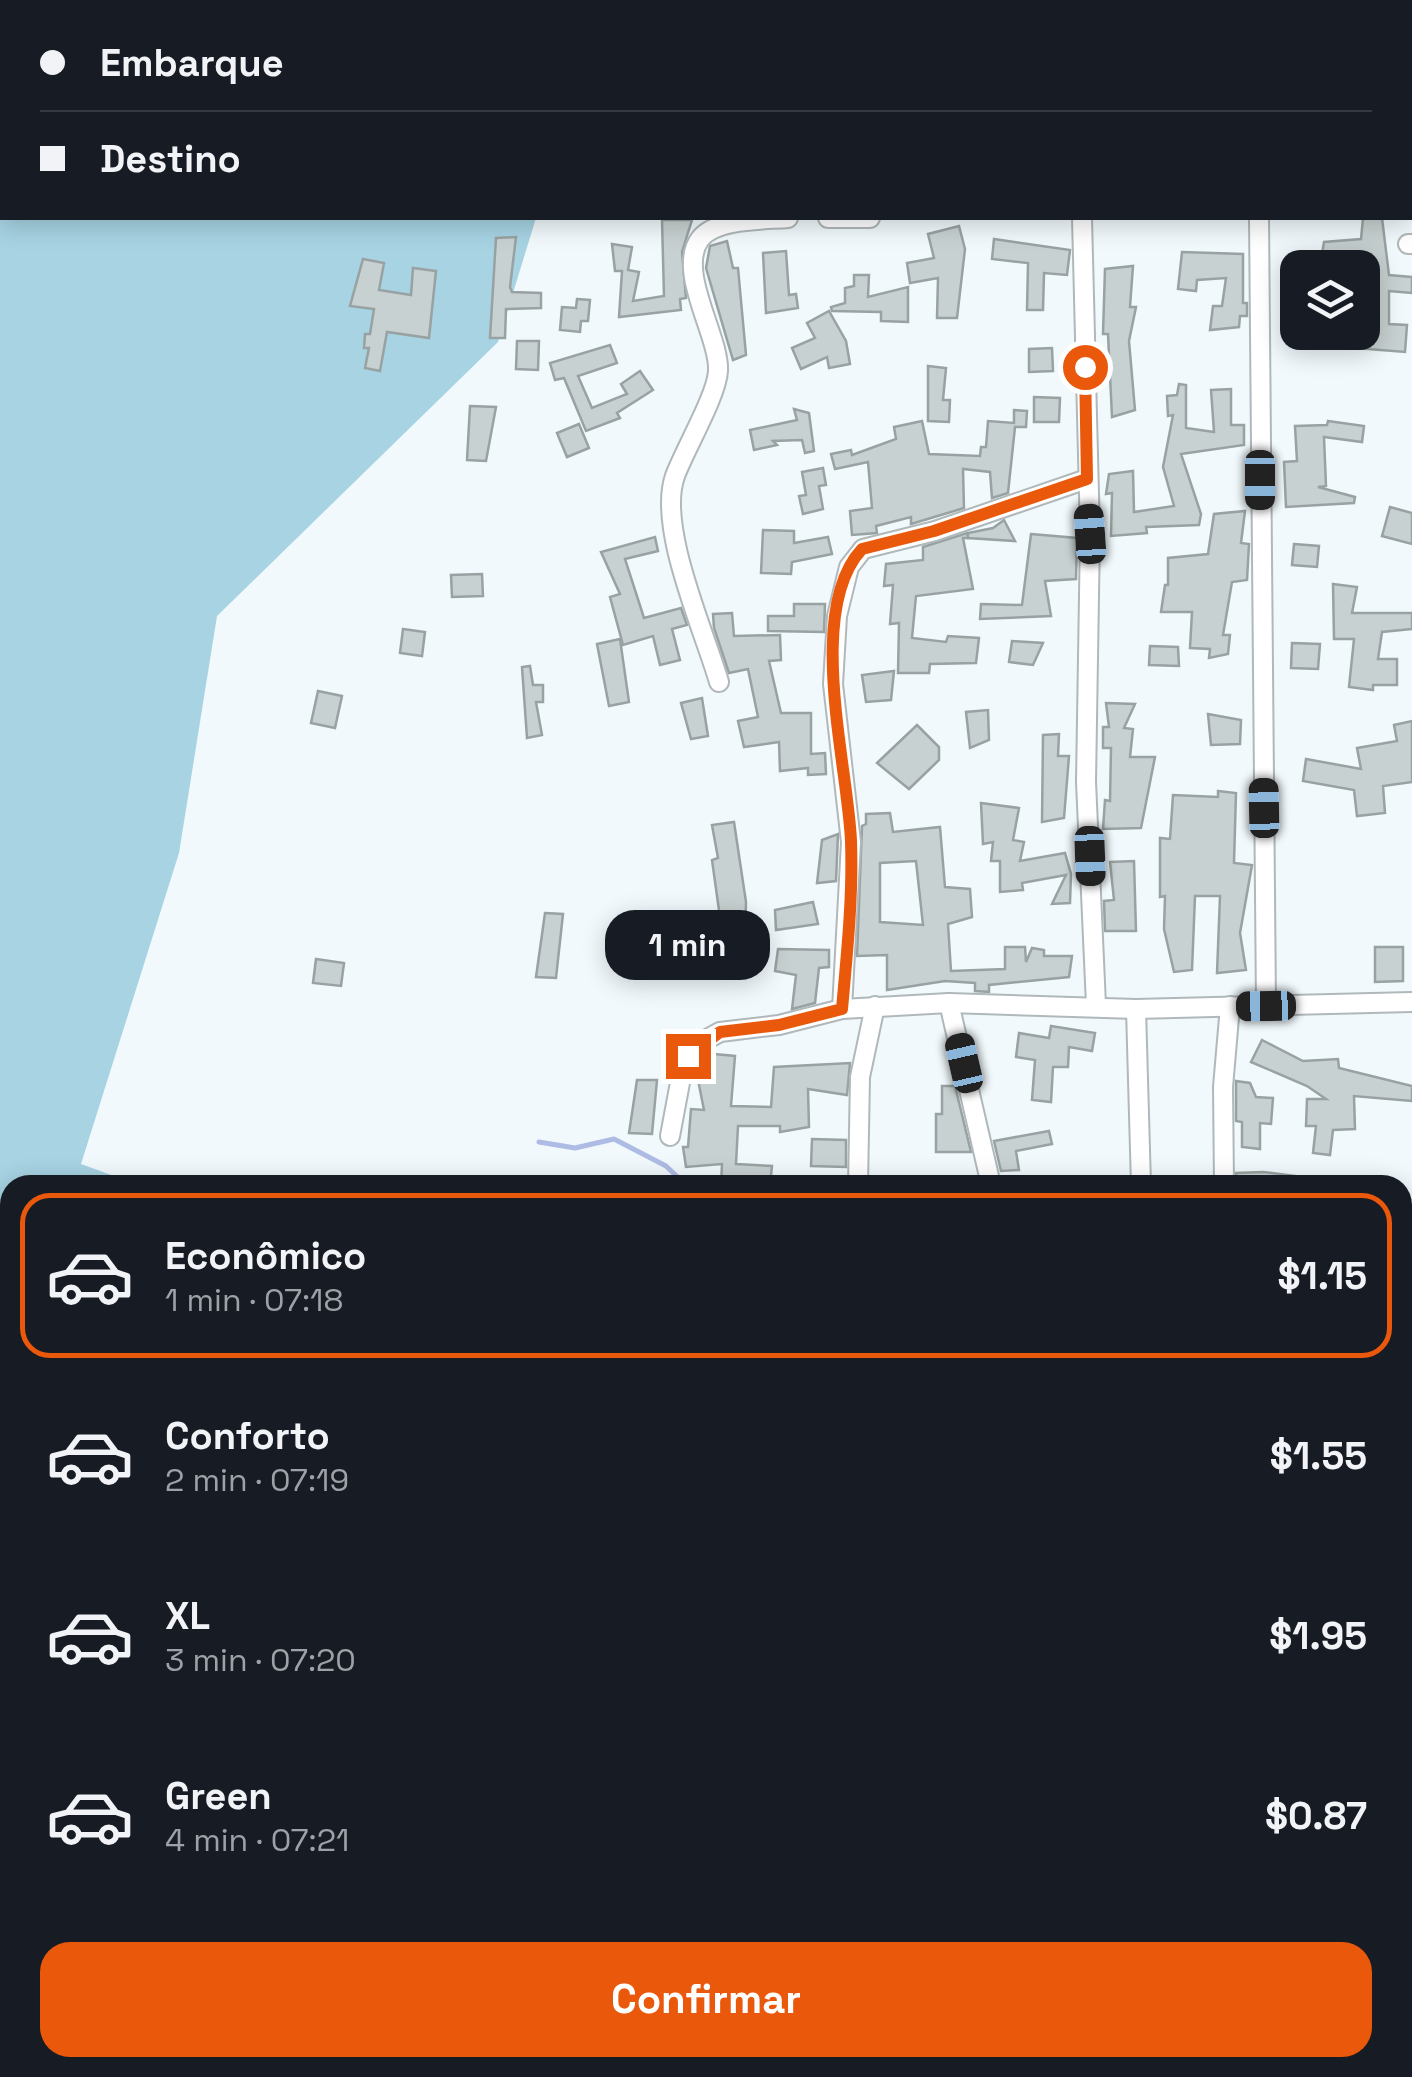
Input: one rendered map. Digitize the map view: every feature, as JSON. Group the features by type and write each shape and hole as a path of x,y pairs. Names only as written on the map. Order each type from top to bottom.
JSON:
{"street":[{"path":"719,682 672,529 675,476 719,376 718,357 696,284 695,254 706,234 728,225 771,220"},
{"path":"1082,220 1087,479 1086,782 1096,1005"},
{"path":"1259,220 1266,1006"},
{"path":"842,1009 851,842 833,684 837,616 849,567 862,549 934,531 1087,479"},
{"path":"670,1136 682,1072 698,1044 720,1032 779,1025 842,1009 949,1002 1136,1009 1412,1002"},
{"path":"949,1002 990,1175"},
{"path":"858,1175 860,1077 875,1006"},
{"path":"1224,1175 1223,1087 1230,1006"},
{"path":"1136,1009 1141,1175"}],"shaded area":[{"path":"0,220 535,220 498,342 217,616 179,853 81,1164 111,1175 0,1175"}],"building":[{"path":"662,220 692,220 682,252 686,298 680,299 681,310 619,317 622,271 615,271 612,244 632,247 628,270 639,272 633,301 664,296"},
{"path":"1363,220 1382,220 1389,275 1412,277 1412,293 1389,291 1389,324 1407,325 1405,352 1380,350 1380,250 1323,250 1324,242 1361,239"},
{"path":"959,226 965,249 957,318 937,318 938,278 910,283 907,263 934,258 928,234"},
{"path":"516,237 510,287 512,292 541,293 541,308 506,309 505,338 490,338 496,238"},
{"path":"994,239 1070,250 1067,275 1044,273 1043,310 1027,310 1028,263 992,259"},
{"path":"727,241 733,268 738,268 746,355 733,360 706,268 710,246"},
{"path":"786,251 789,295 796,294 798,308 766,313 763,253"},
{"path":"1182,252 1243,254 1243,303 1247,303 1247,316 1240,316 1239,327 1210,330 1213,306 1222,306 1226,278 1197,280 1196,291 1178,289"},
{"path":"363,259 384,263 379,290 411,295 413,268 436,271 429,338 387,332 380,371 365,368 369,348 364,348 365,334 370,334 374,309 350,306"},
{"path":"1133,266 1130,307 1136,307 1129,341 1135,410 1112,417 1108,334 1103,334 1105,269"},
{"path":"854,275 869,275 868,297 908,287 908,322 881,321 881,312 832,311 831,307 845,303 845,288 854,286"},
{"path":"577,299 590,300 588,321 581,321 580,332 560,330 562,307 576,308"},
{"path":"829,311 846,341 850,364 829,368 827,357 801,369 792,348 815,338 807,323"},
{"path":"517,341 539,341 538,370 516,369"},
{"path":"610,345 617,363 578,376 592,408 627,394 621,384 640,371 653,390 617,413 620,418 586,431 564,378 555,380 550,363"},
{"path":"1052,348 1053,371 1029,372 1029,349"},
{"path":"928,366 946,368 943,400 950,400 949,422 928,421"},
{"path":"1179,384 1186,385 1186,428 1214,432 1211,390 1231,389 1231,425 1244,425 1244,445 1181,454 1201,514 1199,525 1146,527 1147,533 1111,536 1112,493 1106,494 1109,474 1133,471 1134,512 1174,506 1163,467 1173,415 1168,416 1167,396 1177,395"},
{"path":"1034,397 1060,398 1059,422 1034,422"},
{"path":"470,406 496,407 486,461 467,460"},
{"path":"794,409 809,413 814,451 805,453 802,440 773,441 777,445 754,450 750,430 797,420"},
{"path":"1014,410 1027,411 1026,427 1015,427 1008,493 992,498 990,472 963,469 964,508 911,524 911,517 876,526 877,533 852,535 850,511 872,508 868,462 835,469 831,454 851,450 852,455 896,439 894,427 922,421 929,454 980,456 981,447 986,447 988,421 1014,423"},
{"path":"1328,421 1364,426 1362,442 1324,437 1326,486 1318,487 1355,497 1354,503 1286,507 1284,462 1297,461 1295,426 1327,425"},
{"path":"579,424 589,448 567,457 557,433"},
{"path":"823,468 826,485 819,486 823,509 803,514 799,496 806,495 802,472"},
{"path":"1390,507 1412,513 1412,544 1382,536"},
{"path":"1245,511 1241,543 1249,544 1247,580 1232,582 1223,635 1230,635 1228,654 1209,658 1210,649 1190,648 1192,612 1161,612 1168,585 1168,558 1208,554 1214,514"},
{"path":"1004,520 1015,541 968,538 968,533 993,528"},
{"path":"763,530 794,531 794,543 828,537 832,554 792,562 791,574 761,573"},
{"path":"967,533 968,538 963,538 973,589 916,596 912,638 946,642 948,636 979,638 976,663 930,664 929,673 898,673 899,623 890,624 893,585 884,586 886,564 923,560 923,547"},
{"path":"1031,534 1077,538 1076,579 1045,581 1051,616 980,619 981,604 1022,605"},
{"path":"655,537 658,551 625,559 644,618 681,608 687,625 672,629 680,660 660,665 653,636 623,645 610,597 620,594 601,552"},
{"path":"1294,544 1319,546 1317,567 1292,565"},
{"path":"482,574 483,596 452,597 451,575"},
{"path":"1333,584 1357,587 1352,613 1412,613 1412,629 1382,632 1378,659 1397,659 1397,685 1373,685 1373,690 1349,687 1354,639 1334,639"},
{"path":"794,604 825,604 824,632 768,631 768,616 794,616"},
{"path":"732,613 734,636 780,635 781,660 769,661 781,713 811,713 811,754 825,753 826,774 808,775 808,768 780,771 779,742 744,747 738,721 758,717 748,669 729,673 714,628 713,614"},
{"path":"403,629 425,632 422,656 400,653"},
{"path":"620,639 629,702 609,706 597,644"},
{"path":"1012,641 1043,643 1033,665 1009,662"},
{"path":"1292,643 1320,644 1318,669 1291,668"},
{"path":"1150,646 1178,647 1179,666 1149,665"},
{"path":"530,666 533,685 543,685 543,702 536,702 542,735 527,738 522,667"},
{"path":"894,671 891,700 866,702 862,675"},
{"path":"318,691 342,696 335,728 311,723"},
{"path":"702,698 708,736 691,739 681,703"},
{"path":"1106,703 1135,704 1124,728 1133,729 1130,757 1155,757 1141,828 1103,829 1105,800 1110,801 1111,748 1103,748 1103,727 1109,727"},
{"path":"988,710 989,740 970,748 966,712"},
{"path":"1208,714 1241,720 1240,744 1211,745"},
{"path":"1412,721 1412,782 1383,786 1385,813 1357,816 1354,790 1303,781 1306,759 1361,769 1357,748 1397,741 1394,725"},
{"path":"917,725 939,747 939,760 909,789 877,763"},
{"path":"1059,734 1058,756 1069,756 1064,818 1042,822 1043,735"},
{"path":"1218,791 1236,793 1234,863 1252,865 1240,933 1246,970 1217,973 1220,896 1195,896 1192,970 1174,972 1164,929 1165,896 1160,897 1160,838 1170,839 1173,795 1218,797"},
{"path":"981,803 1019,808 1013,840 1024,842 1020,861 1065,853 1071,874 1070,903 1052,904 1066,875 1022,883 1023,890 1000,892 1000,861 991,861 993,842 983,844"},
{"path":"890,813 893,832 940,827 945,887 970,889 972,917 948,924 951,971 1005,969 1005,947 1025,947 1026,962 1032,948 1044,950 1044,956 1072,956 1069,977 989,985 989,992 975,991 975,983 945,981 887,990 887,955 857,956 862,826 866,824 866,814","holes":["916,861 923,925 880,922 880,863"]},
{"path":"734,822 746,902 745,935 723,939 712,860 718,858 712,825"},
{"path":"838,834 836,881 817,883 822,840"},
{"path":"1134,861 1136,931 1105,931 1104,901 1114,900 1110,862"},
{"path":"813,902 818,924 776,930 775,910"},
{"path":"545,913 563,914 556,978 536,977"},
{"path":"1375,947 1403,947 1403,981 1375,982"},
{"path":"730,949 751,951 749,975 731,976"},
{"path":"778,949 829,950 829,967 819,968 815,1003 792,1009 796,975 775,971"},
{"path":"316,959 344,963 341,986 313,983"},
{"path":"1051,1026 1095,1033 1092,1051 1069,1047 1068,1067 1053,1067 1051,1102 1032,1100 1035,1060 1016,1057 1019,1033 1049,1038"},
{"path":"1262,1040 1303,1061 1338,1059 1339,1068 1412,1086 1412,1101 1354,1096 1355,1129 1333,1130 1330,1155 1313,1153 1316,1126 1306,1126 1307,1099 1326,1099 1307,1086 1251,1062"},
{"path":"714,1054 735,1056 731,1106 771,1107 774,1067 850,1063 847,1095 808,1089 809,1127 780,1132 780,1126 738,1126 736,1164 772,1166 771,1175 721,1175 722,1164 686,1167 683,1147 688,1147 691,1109 704,1110 697,1075 712,1075"},
{"path":"637,1080 657,1080 652,1134 629,1133"},
{"path":"1236,1081 1250,1083 1256,1097 1273,1098 1271,1124 1260,1123 1260,1149 1242,1147 1242,1122 1236,1121"},
{"path":"942,1086 955,1086 971,1152 936,1152 936,1114 942,1114"},
{"path":"1049,1131 1052,1144 1016,1151 1019,1170 1001,1171 994,1141"},
{"path":"812,1139 846,1140 846,1167 811,1166"},
{"path":"1263,1172 1288,1175 1236,1175"}],"waterway":[{"path":"539,1142 575,1148 614,1139 675,1175"}],"route":[{"path":"688,1056 698,1044 720,1032 812,1019 842,1009 851,842 833,684 837,616 849,567 862,549 934,531 1087,479 1085,367"}]}
